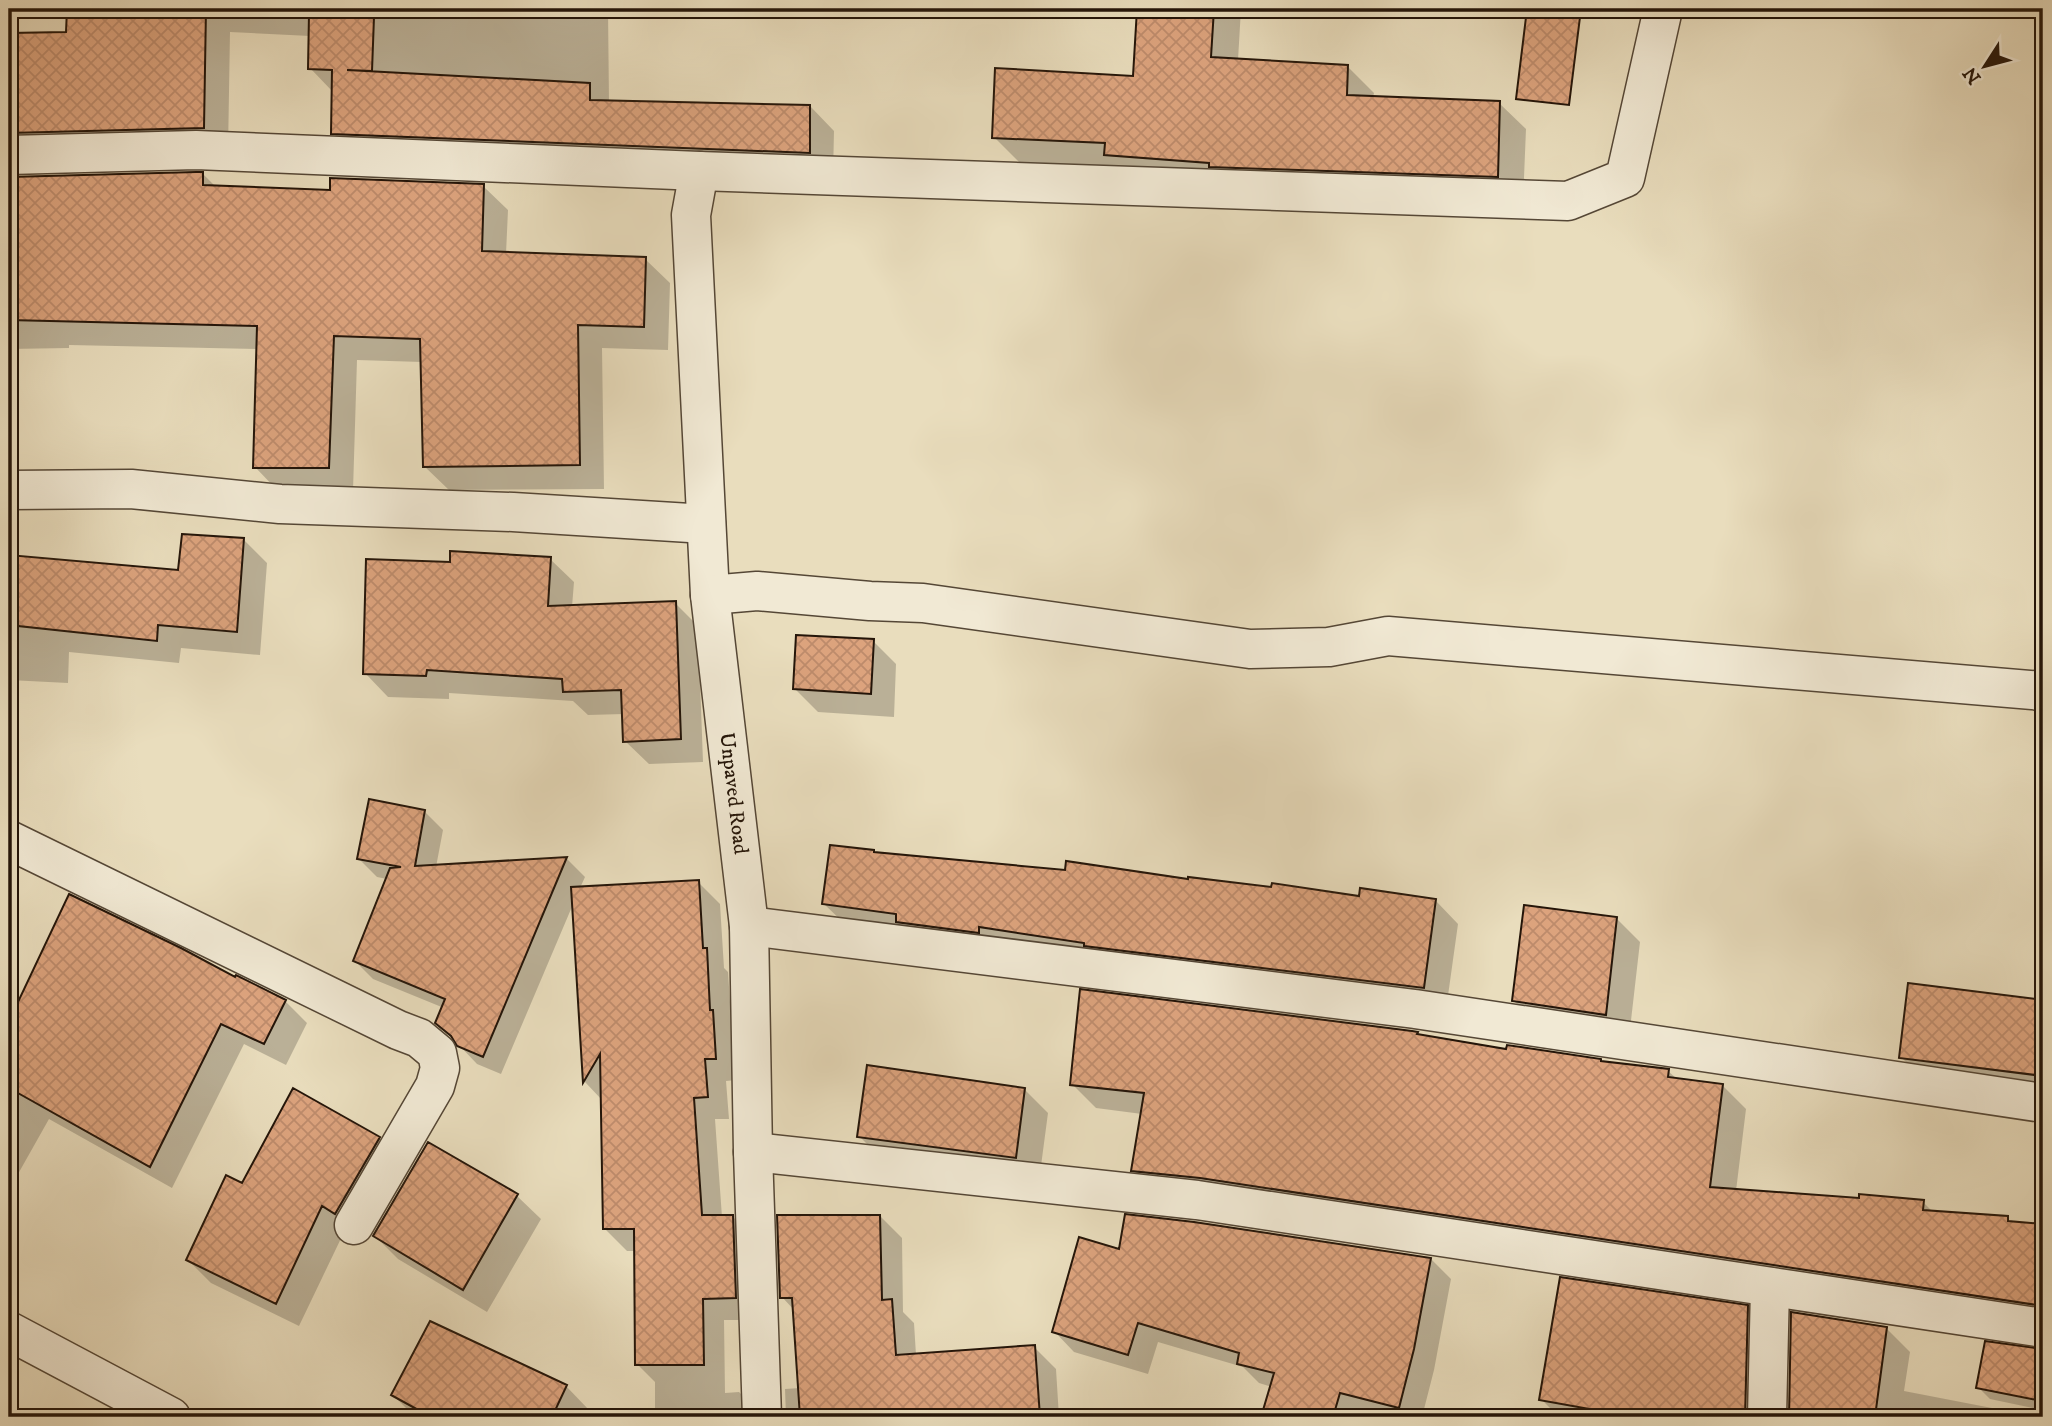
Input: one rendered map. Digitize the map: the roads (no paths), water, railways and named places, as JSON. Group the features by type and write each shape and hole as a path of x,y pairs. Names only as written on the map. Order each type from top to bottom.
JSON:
{"street":[{"path":"9,155 196,150 698,171 1568,201 1625,178 1663,9"},
{"name":"Unpaved Road","path":"698,171 691,215 710,595 749,926 762,1417"},
{"path":"9,490 131,489 280,504 513,512 706,524"},
{"path":"710,595 757,591 923,603 1250,649 1329,647 1388,636 2043,691"},
{"path":"9,840 419,1038 437,1053 440,1068 435,1086 354,1225"},
{"path":"749,926 1415,1009 2043,1102"},
{"path":"753,1152 1197,1200 2043,1328"},
{"path":"1767,1417 1770,1287"},
{"path":"9,1331 172,1417"}]}
